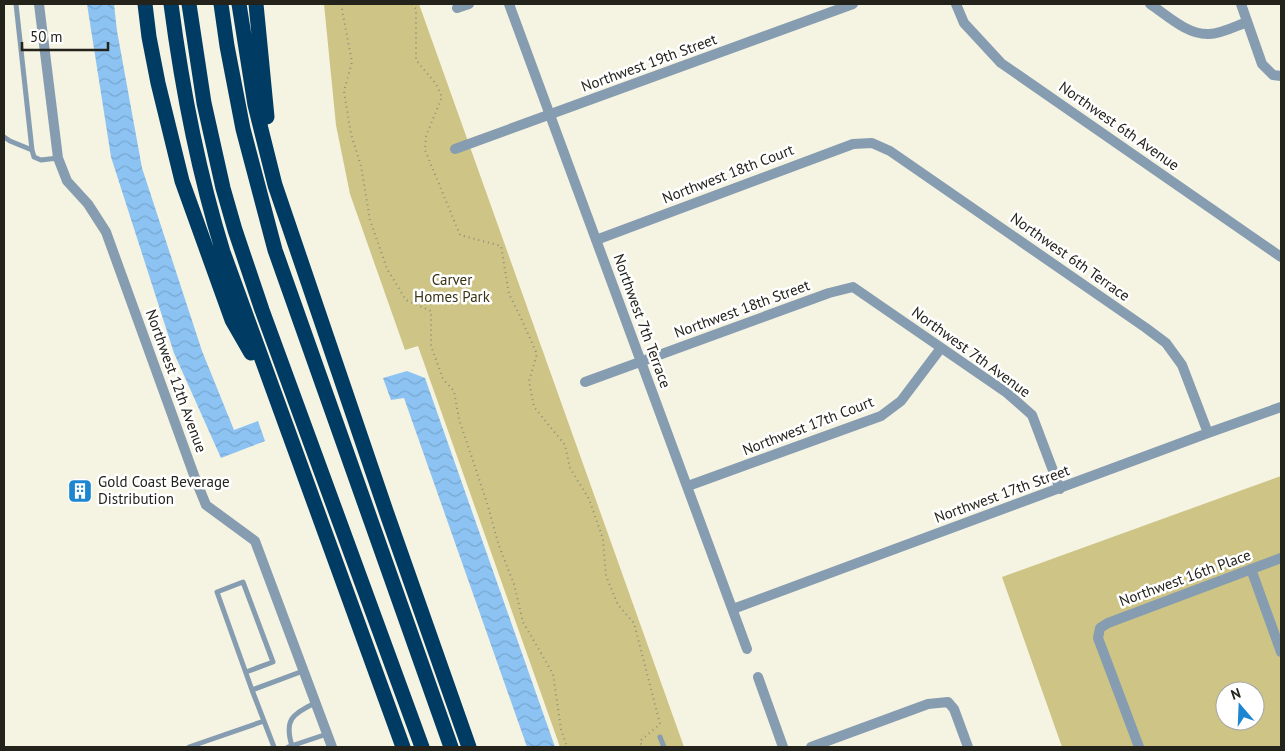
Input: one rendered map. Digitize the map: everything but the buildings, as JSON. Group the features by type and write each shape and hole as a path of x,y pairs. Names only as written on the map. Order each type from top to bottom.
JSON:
{"highway":[{"path":"145,4 158,83 187,194 232,320 274,394"},
{"path":"170,4 183,87 200,172 223,252 403,747"},
{"path":"189,4 204,103 223,188 235,230 265,318 422,747"},
{"path":"221,4 228,54 243,129 275,250 451,747"},
{"path":"239,4 255,105 275,185 383,505 469,747"},
{"path":"256,4 260,57 275,185"}],"street":[{"name":"Northwest 12th Avenue","path":"39,4 58,158 67,181 88,204 106,232 206,505 254,541 332,747"},
{"path":"458,8 469,4"},
{"name":"Northwest 7th Terrace","path":"509,4 747,649"},
{"name":"Northwest 19th Street","path":"455,149 853,4"},
{"name":"Northwest 6th Avenue","path":"956,4 964,24 1001,62 1281,257"},
{"path":"1150,4 1186,28 1197,33 1211,34 1247,22"},
{"path":"1241,4 1262,64 1277,75"},
{"name":"Northwest 18th Court","path":"596,240 853,144 872,143"},
{"name":"Northwest 6th Terrace","path":"872,143 890,151 1166,343 1182,365 1208,433"},
{"name":"Northwest 18th Street","path":"585,382 829,293 853,287"},
{"name":"Northwest 7th Avenue","path":"853,287 1007,393 1032,415 1060,489"},
{"name":"Northwest 17th Court","path":"688,486 881,416 901,401 941,348"},
{"name":"Northwest 17th Street","path":"733,610 1281,407"},
{"name":"Northwest 16th Place","path":"1139,747 1098,638 1100,628 1108,623 1281,558"},
{"path":"1251,569 1281,652"},
{"path":"758,677 783,747"},
{"path":"811,747 928,704 948,702 954,709 968,747"}],"lane":[{"path":"16,4 32,150 34,157 41,160 58,158"},
{"path":"4,137 32,150"},
{"path":"246,672 272,662 243,582 217,592 252,690 274,747"},
{"path":"252,690 304,670"},
{"path":"316,703 301,710 288,727 290,747 327,734"},
{"path":"189,747 264,721"},
{"path":"660,737 664,747"}],"path":[{"path":"342,4 352,62 344,91 351,134 361,166 370,220 387,269 406,300 431,311 430,346 443,379 454,391 459,419 499,546 514,584 523,622 553,674 561,730 567,747"},
{"path":"412,4 416,9 416,60 436,84 442,97 426,136 425,150 460,235 501,246 508,294 537,354 529,381 534,407 565,445 570,468 589,499 604,540 606,576 618,605 634,622 660,724 640,741 642,747"}],"green space":[{"name":"Carver Homes Park","path":"324,4 419,4 684,747 560,747 418,346 405,350 350,194 336,125"},
{"path":"1281,476 1281,747 1062,747 1002,577"}],"water":[{"path":"87,4 114,4 117,31 142,168 202,351 234,430 258,421 265,441 221,458 174,353 111,157"},
{"path":"407,371 425,378 555,747 527,747 404,398 391,400 383,378"}],"place":[{"name":"Gold Coast Beverage Distribution","path":"80,491"}]}
